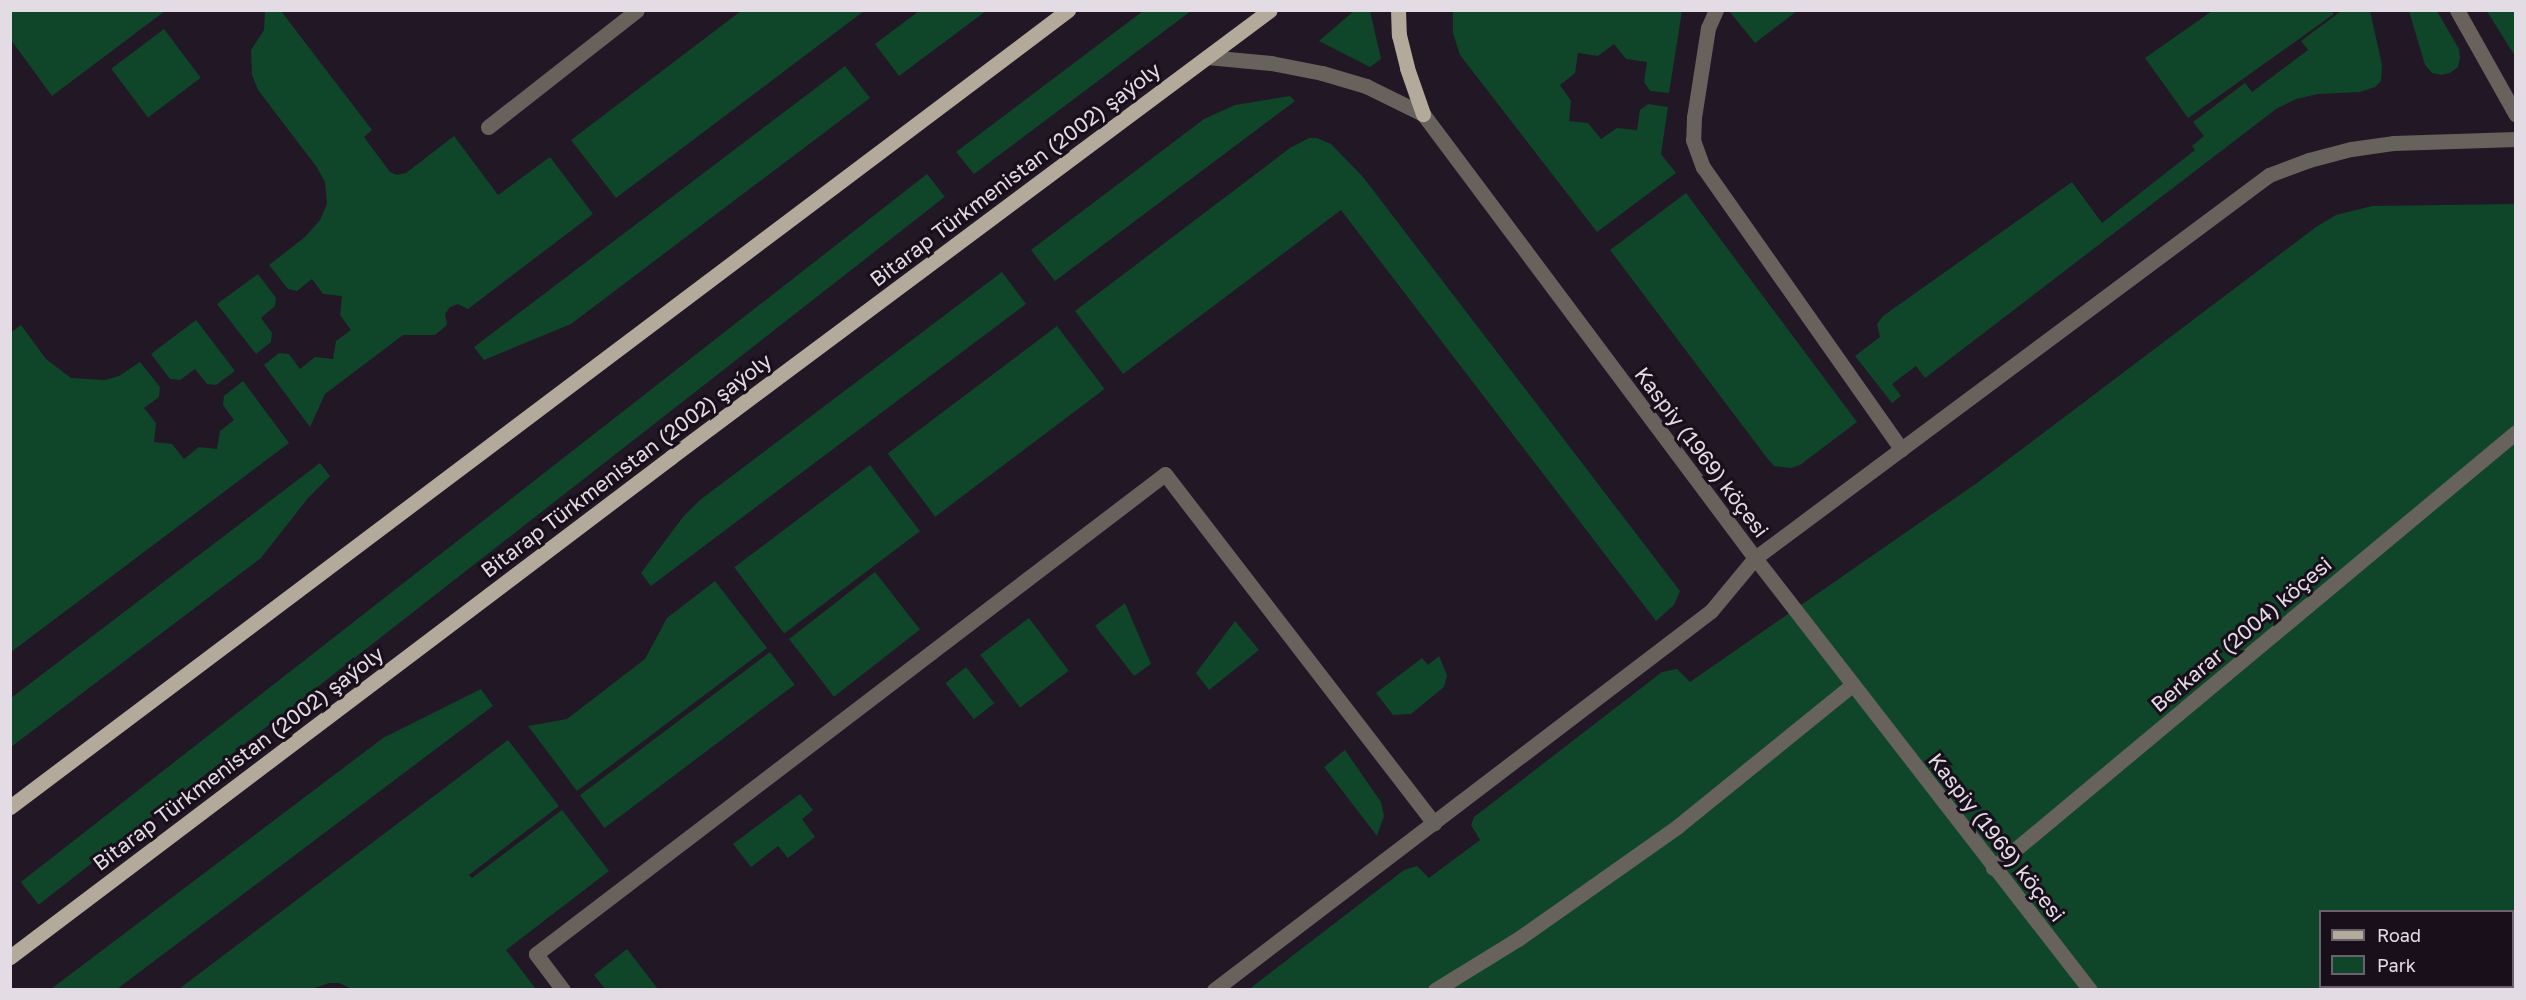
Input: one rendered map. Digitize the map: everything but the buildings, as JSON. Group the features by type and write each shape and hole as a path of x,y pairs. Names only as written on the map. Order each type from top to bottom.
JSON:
{"main road":[{"path":"10,807 1068,10"},
{"name":"Bitarap Türkmenistan (2002) şaýoly","path":"10,957 662,464 1270,10"},
{"path":"1398,10 1400,35 1407,68 1423,114"}],"street":[{"path":"488,128 637,10"},
{"path":"1716,10 1708,28 1694,117 1693,140 1703,167 1901,449"},
{"path":"2457,10 2516,115"},
{"name":"Kaspiy (1969) köçesi","path":"1207,57 1271,63 1322,73 1366,86 1423,114 1755,558 1993,868 2090,990"},
{"path":"1214,990 1711,611 1755,558 2269,175 2309,160 2352,149 2393,143 2516,139"},
{"name":"Berkarar (2004) köçesi","path":"1993,868 2516,432"},
{"path":"563,990 536,954 1165,474 1434,823"},
{"path":"1435,990 1518,939 1678,826 1852,685"}],"green space":[{"path":"11,10 165,11 52,96 11,40"},
{"path":"1355,10 1370,11 1381,59 1370,67 1319,41"},
{"path":"2331,10 2334,14 2188,118 2145,58 2212,11"},
{"path":"265,11 281,11 372,130 364,137 390,172 397,175 406,173 454,136 498,195 550,157 593,214 468,309 458,304 450,307 445,314 447,325 435,335 403,335 325,394 310,427 264,365 279,353 289,354 300,369 315,357 333,359 336,341 351,330 340,315 342,296 323,294 312,279 297,291 288,289 269,265 305,237 320,220 327,204 325,182 316,166 258,90 252,75 251,50 264,30"},
{"path":"741,11 864,11 616,198 571,140"},
{"path":"919,11 986,11 899,76 875,44"},
{"path":"1143,11 1191,11 974,174 956,152"},
{"path":"1453,11 1682,11 1669,93 1650,91 1644,82 1647,62 1626,59 1614,44 1598,56 1578,53 1575,73 1560,85 1571,101 1569,121 1588,123 1601,139 1617,128 1637,130 1640,110 1648,104 1668,107 1661,154 1676,173 1597,232 1460,55 1453,33"},
{"path":"1729,11 1797,11 1755,43"},
{"path":"2341,11 2370,11 2382,65 2381,81 2375,87 2360,92 2318,94 2296,99 2276,109 1925,378 1916,366 1892,384 1901,396 1892,403 1855,356 1880,337 1877,324 1883,316 2072,182 2102,223 2195,150 2192,146 2204,136 2193,122 2245,83 2252,92 2308,50 2301,41"},
{"path":"2409,11 2437,11 2459,49 2458,67 2450,73 2441,75 2432,73 2425,65"},
{"path":"2486,11 2515,11 2515,56 2488,13"},
{"path":"164,29 201,78 148,117 111,69"},
{"path":"845,66 870,98 571,324 484,360 474,347"},
{"path":"1290,96 1295,101 1055,281 1031,250 1204,119 1235,105"},
{"path":"1309,138 1317,138 1331,144 1363,177 1680,591 1674,605 1656,621 1341,210 1123,374 1075,311 1290,148"},
{"path":"927,174 945,197 39,905 21,882"},
{"path":"1686,193 1857,422 1800,465 1791,468 1774,466 1610,250"},
{"path":"2515,204 2515,989 1248,990 1404,870 1417,866 1429,878 1480,840 1471,825 1474,817 1662,672 1677,669 1690,682 1977,483 2316,227 2336,215 2372,206"},
{"path":"1002,272 1026,304 651,586 641,573 683,517 700,500"},
{"path":"258,274 276,298 275,306 261,318 272,333 271,342 256,354 217,304"},
{"path":"196,320 235,371 216,385 207,384 195,369 180,380 170,379 151,354"},
{"path":"21,325 46,359 71,378 105,380 119,376 140,362 160,387 159,397 144,408 156,423 154,442 172,444 184,459 199,447 217,449 220,431 234,420 223,405 224,396 243,381 289,443 11,652 10,333"},
{"path":"1057,326 1105,389 935,517 888,454"},
{"path":"320,463 330,476 308,498 261,558 11,747 11,698"},
{"path":"870,465 920,531 784,634 734,567"},
{"path":"875,572 920,630 834,697 789,639"},
{"path":"715,581 767,648 577,791 528,726 567,719 645,659 667,618"},
{"path":"1125,603 1151,664 1134,676 1095,626"},
{"path":"1029,618 1069,671 1020,707 980,655"},
{"path":"1235,621 1259,650 1209,690 1196,673"},
{"path":"770,652 795,685 605,828 580,795"},
{"path":"1439,656 1447,675 1444,687 1411,714 1393,715 1376,693 1422,658 1428,665"},
{"path":"966,667 994,703 974,719 946,683"},
{"path":"481,689 493,706 117,989 51,989 383,738"},
{"path":"508,740 559,806 469,875 472,878 562,810 609,871 506,950 536,989 354,990 339,983 329,983 309,990 179,989"},
{"path":"1345,750 1381,802 1384,816 1377,836 1324,767"},
{"path":"800,794 813,810 802,819 815,837 788,858 778,846 751,867 733,844"},
{"path":"627,949 658,989 605,989 594,975"}]}
